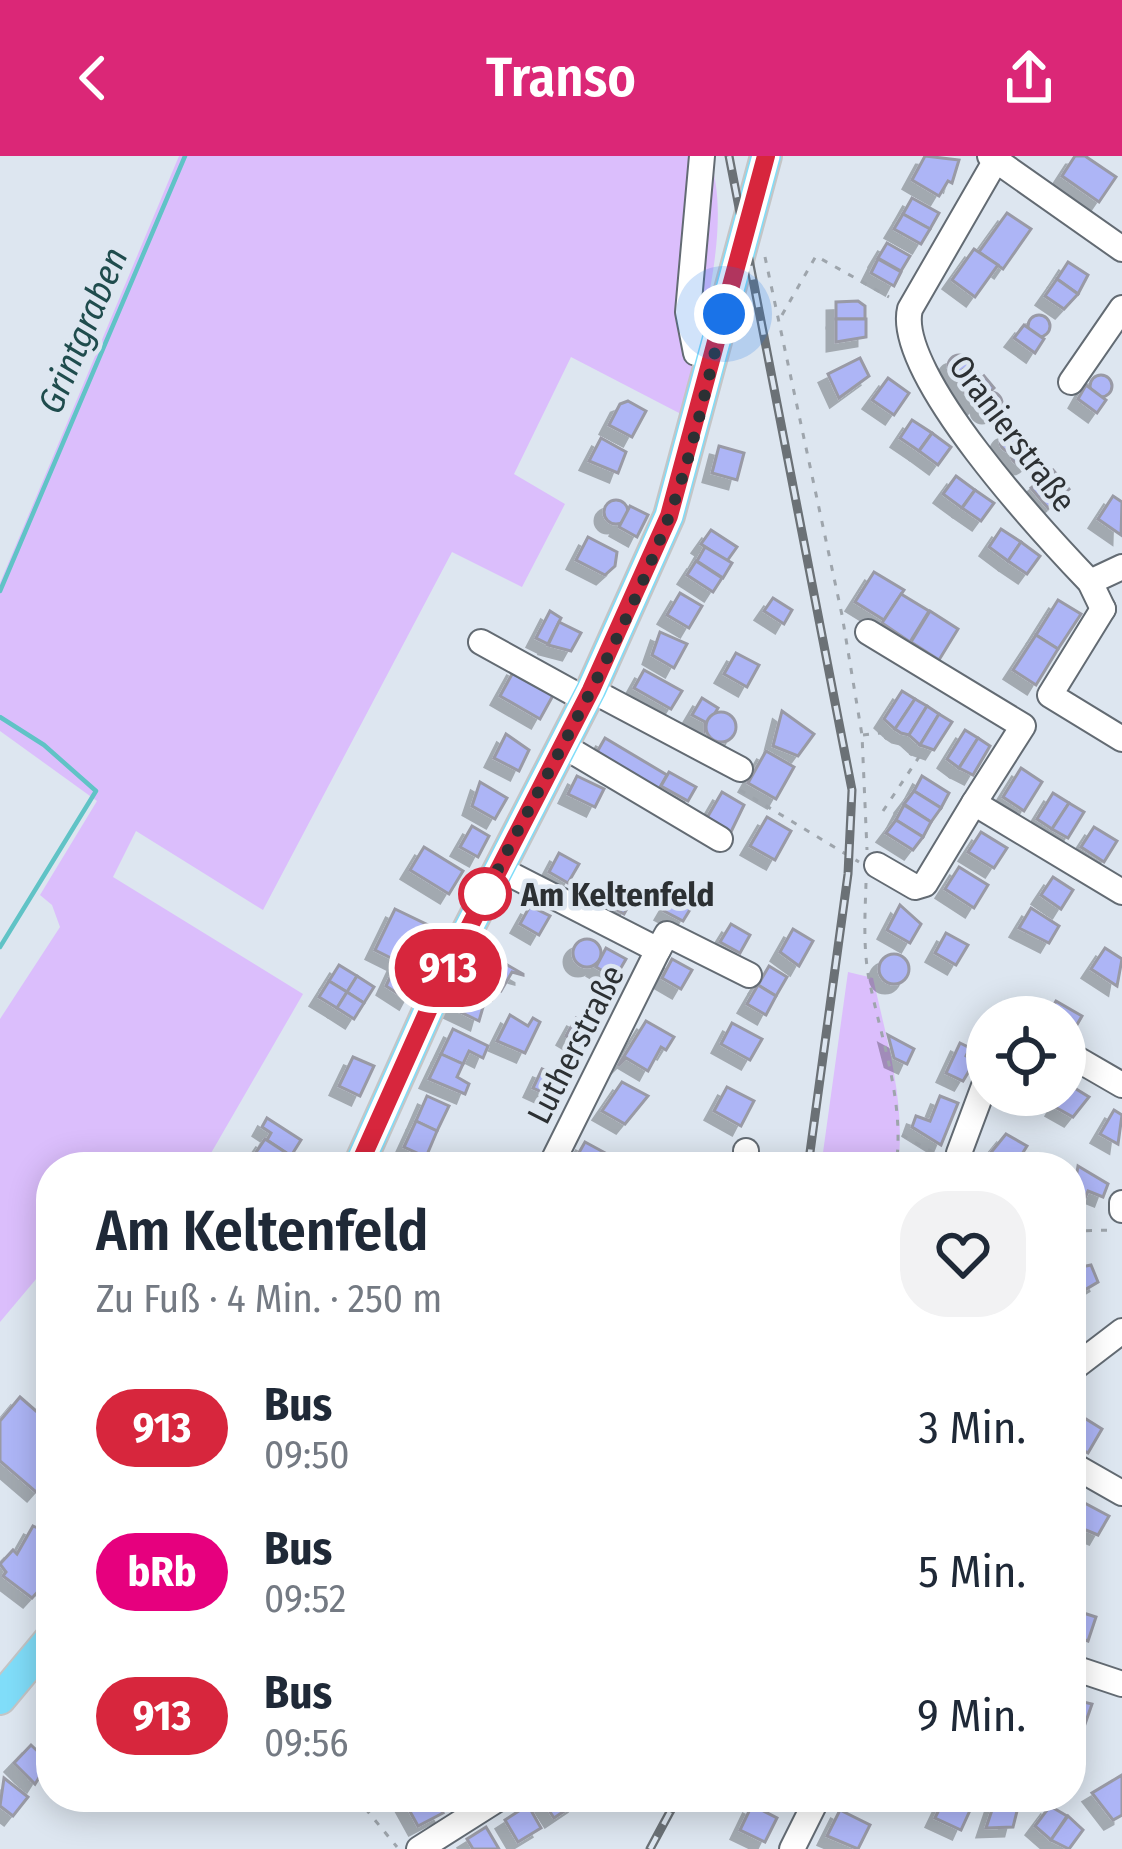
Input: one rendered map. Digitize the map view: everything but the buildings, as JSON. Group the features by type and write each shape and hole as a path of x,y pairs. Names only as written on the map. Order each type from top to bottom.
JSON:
{"main road":[{"path":"365,1152 498,868 589,695 669,516 766,156"},
{"path":"0,1699 36,1656"}],"street":[{"path":"701,156 688,312 696,352 713,356"},
{"path":"910,309 993,158 1122,249"},
{"path":"1071,382 1122,308"},
{"name":"Oranierstraße","path":"910,309 908,334 931,383 969,440 1113,615"},
{"path":"1090,582 1122,567"},
{"path":"1113,615 1050,694 1122,739"},
{"path":"868,632 1023,726 925,884 915,887 872,872"},
{"path":"481,642 740,769"},
{"path":"562,745 720,839"},
{"path":"974,803 1122,892"},
{"path":"498,868 658,950 667,934 749,975"},
{"name":"Lutherstraße","path":"557,1152 658,950"},
{"path":"1086,1064 1122,1085"},
{"path":"950,1152 968,1116"},
{"path":"1086,1358 1122,1330"},
{"path":"1086,1473 1122,1493"},
{"path":"1086,1672 1122,1684"},
{"path":"419,1849 477,1812"},
{"path":"792,1849 810,1812"}],"path":[{"path":"740,769 734,787 860,863 867,860 862,735 781,316 760,244"},
{"path":"781,316 816,256 910,309"},
{"path":"862,735 880,733"},
{"path":"883,811 919,757"},
{"path":"872,872 868,973 901,1134 898,1152"},
{"path":"901,1134 944,1152"},
{"path":"1086,1234 1122,1229"},
{"path":"368,1812 398,1849"}],"shaded area":[{"path":"179,156 708,156 716,183 716,248 681,414 571,357 514,474 565,504 522,587 452,552 263,910 136,831 113,877 303,994 212,1152 36,1152 36,1279 0,1322 0,1019 60,927 52,905 40,895 97,801 0,731 0,583"},
{"path":"848,972 873,978 897,1095 899,1152 823,1152"}],"waterway":[{"name":"Grintgraben","path":"0,591 185,156"},
{"name":"Grintgraben","path":"0,717 44,745 96,791 0,947"}],"railway":[{"path":"729,156 852,790 848,874 810,1152"},
{"path":"650,1849 670,1812"}],"bus line":[{"name":"913","path":"365,1152 440,984 591,690 669,516 766,156"}],"place":[{"name":"Am Keltenfeld","path":"485,894"}],"route":[{"path":"485,894 482,901 591,690 656,549 698,420 724,314"}]}
